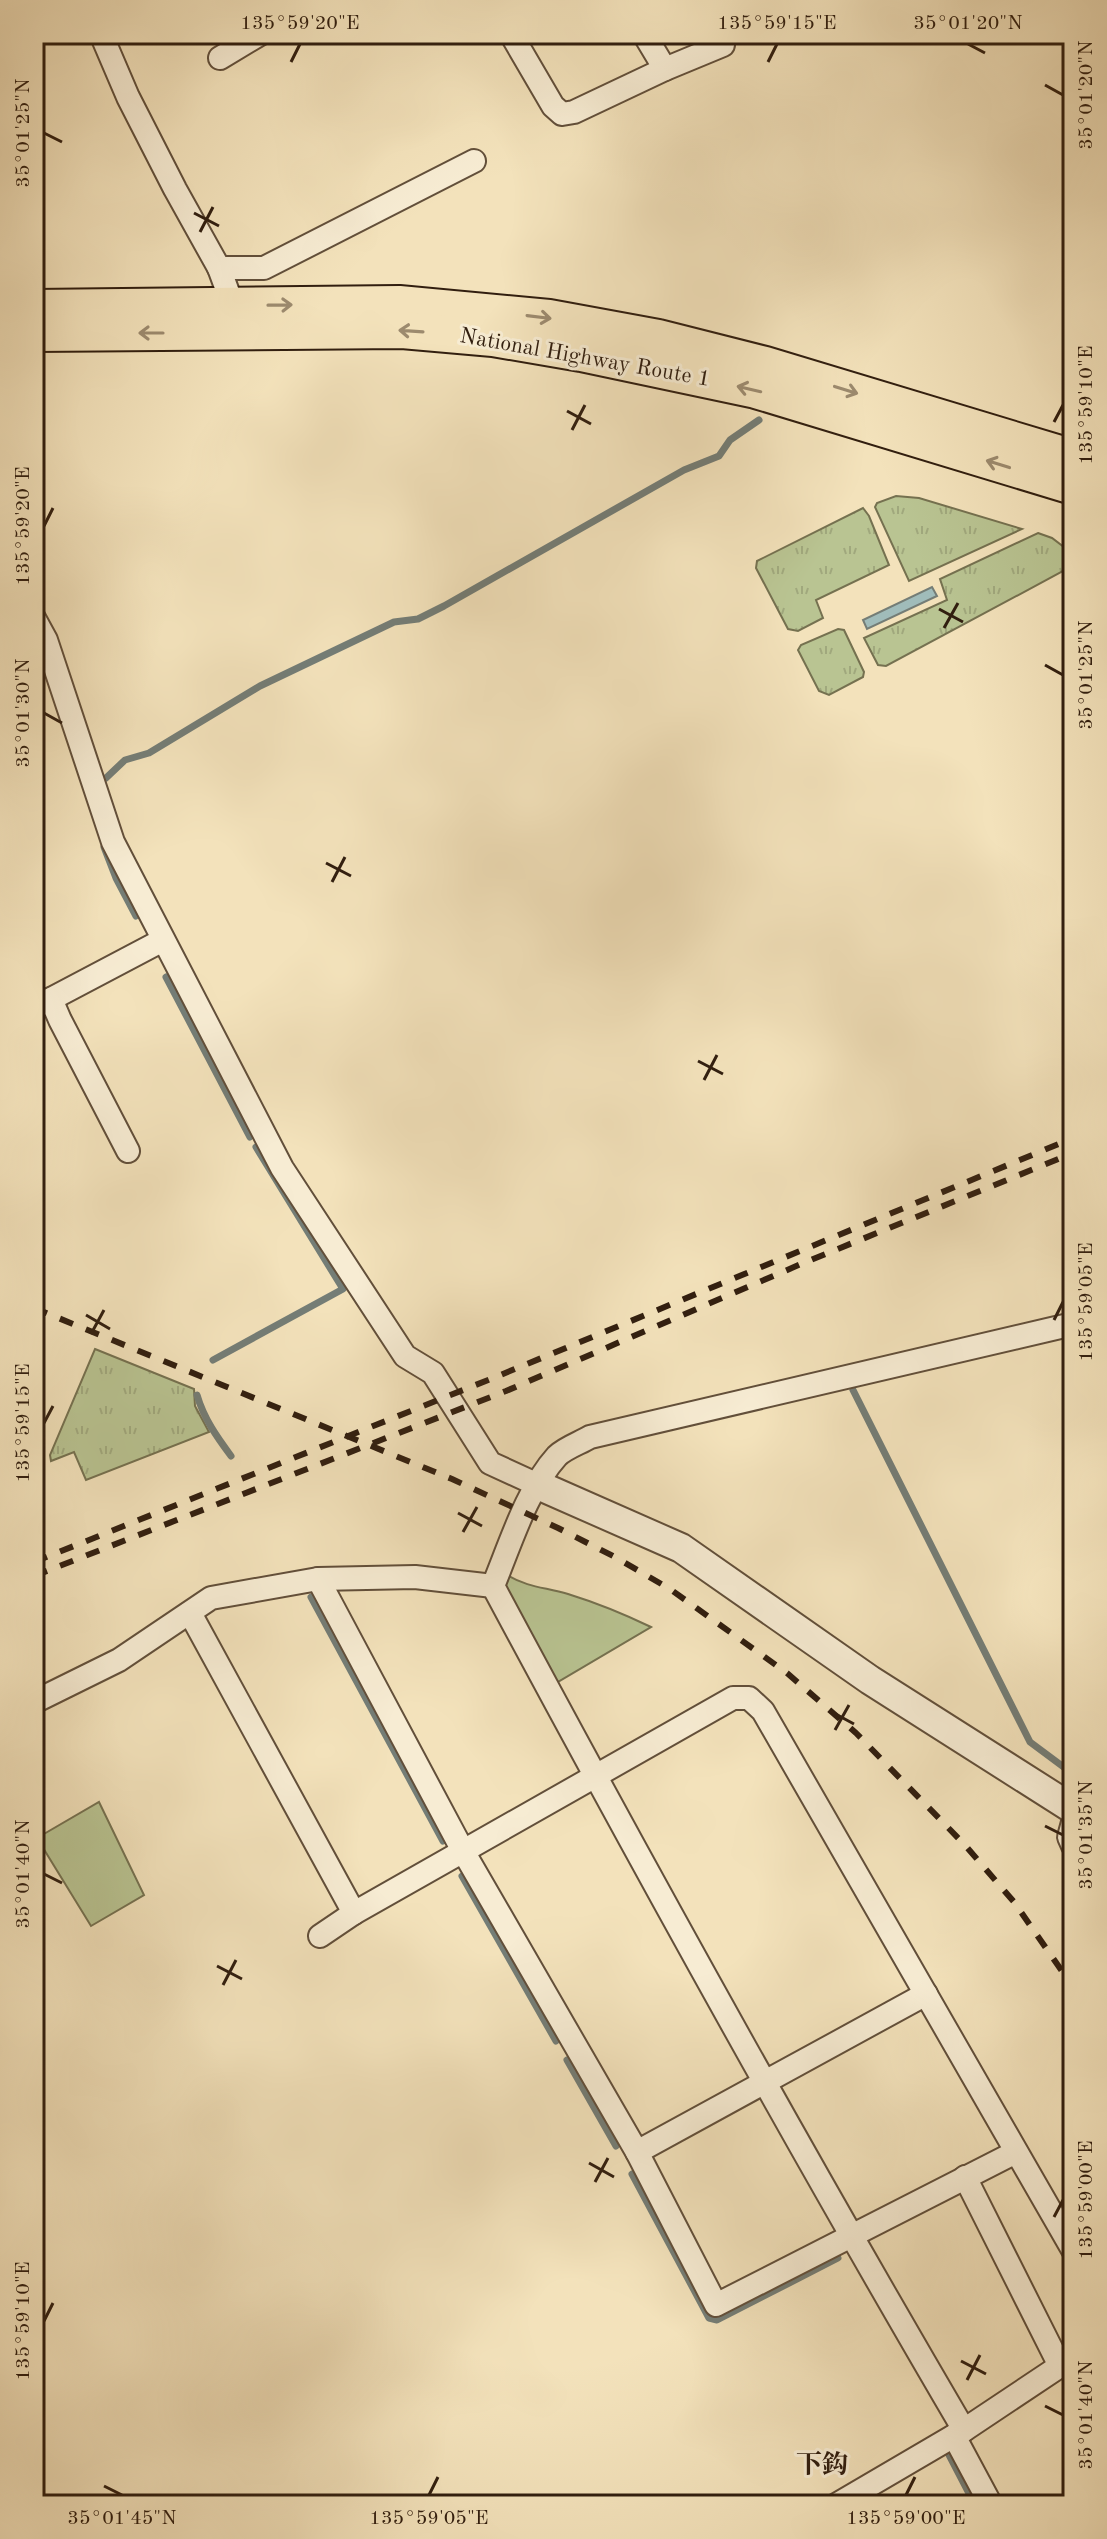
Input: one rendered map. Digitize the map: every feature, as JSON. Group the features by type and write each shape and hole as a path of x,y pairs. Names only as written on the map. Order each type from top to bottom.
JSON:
{"highway":[{"name":"National Highway Route 1","path":"34,333 399,304 549,318 658,338 765,365 1073,458"},
{"name":"National Highway Route 1","path":"34,308 402,330 493,338 581,353 756,390 1073,486"}],"street":[{"path":"101,34 128,97 219,268 238,319"},
{"path":"220,58 260,34"},
{"path":"511,34 553,106 562,114 574,112 723,45"},
{"path":"644,34 665,69"},
{"path":"219,268 264,268 474,161"},
{"path":"34,618 46,640 113,842 282,1168 405,1356 433,1373 490,1463 681,1548 870,1680 1073,1809"},
{"path":"128,1151 60,1020 43,1004 163,940"},
{"path":"493,1586 538,1485 559,1455 590,1437 1073,1324"},
{"path":"34,1702 119,1660 211,1598 318,1579 415,1577 493,1586"},
{"path":"318,1579 463,1851 637,2152 716,2305 1016,2152"},
{"path":"493,1586 595,1777 959,2433 991,2505"},
{"path":"190,1613 354,1913"},
{"path":"320,1936 354,1913 733,1698 749,1698 763,1711 1073,2250"},
{"path":"1073,1822 1069,1837 1073,1846"},
{"path":"637,2152 926,1994"},
{"path":"836,2505 959,2433 1067,2362 965,2177"}],"green space":[{"path":"896,496 919,498 1022,529 909,581 875,507 877,503"},
{"path":"863,508 889,565 816,600 823,618 798,631 788,629 756,568 757,561"},
{"path":"1038,533 1052,538 1073,554 1073,563 886,666 878,665 864,638 947,600 940,579"},
{"path":"838,629 844,630 864,672 863,677 829,695 819,691 798,650 801,645"},
{"path":"95,1349 194,1389 195,1406 209,1432 86,1480 74,1452 51,1461 50,1455"},
{"path":"507,1575 530,1585 589,1601 651,1627 556,1683 505,1593"},
{"path":"99,1802 144,1895 91,1926 37,1838"}],"water":[{"path":"932,587 937,596 867,629 863,620"}],"waterway":[{"path":"106,778 125,760 149,753 260,686 394,622 418,619 444,606 684,470 719,456 730,440 759,420"},
{"path":"104,847 136,916"},
{"path":"166,977 250,1137"},
{"path":"213,1360 343,1289 256,1147"},
{"path":"853,1390 1030,1742 1073,1774"},
{"path":"197,1395 207,1420 231,1456"},
{"path":"311,1597 443,1841"},
{"path":"462,1876 556,2041"},
{"path":"567,2060 616,2146"},
{"path":"632,2174 709,2318 717,2320 838,2258"},
{"path":"949,2455 975,2505"}],"railway":[{"path":"34,1562 498,1376 1073,1138"},
{"path":"34,1576 506,1391 801,1264 1073,1153"},
{"path":"34,1308 452,1479 558,1528 670,1589 787,1673 856,1733 964,1844 1014,1902 1073,1987"}],"district":[{"name":"下鈎","path":"822,2466"}]}
